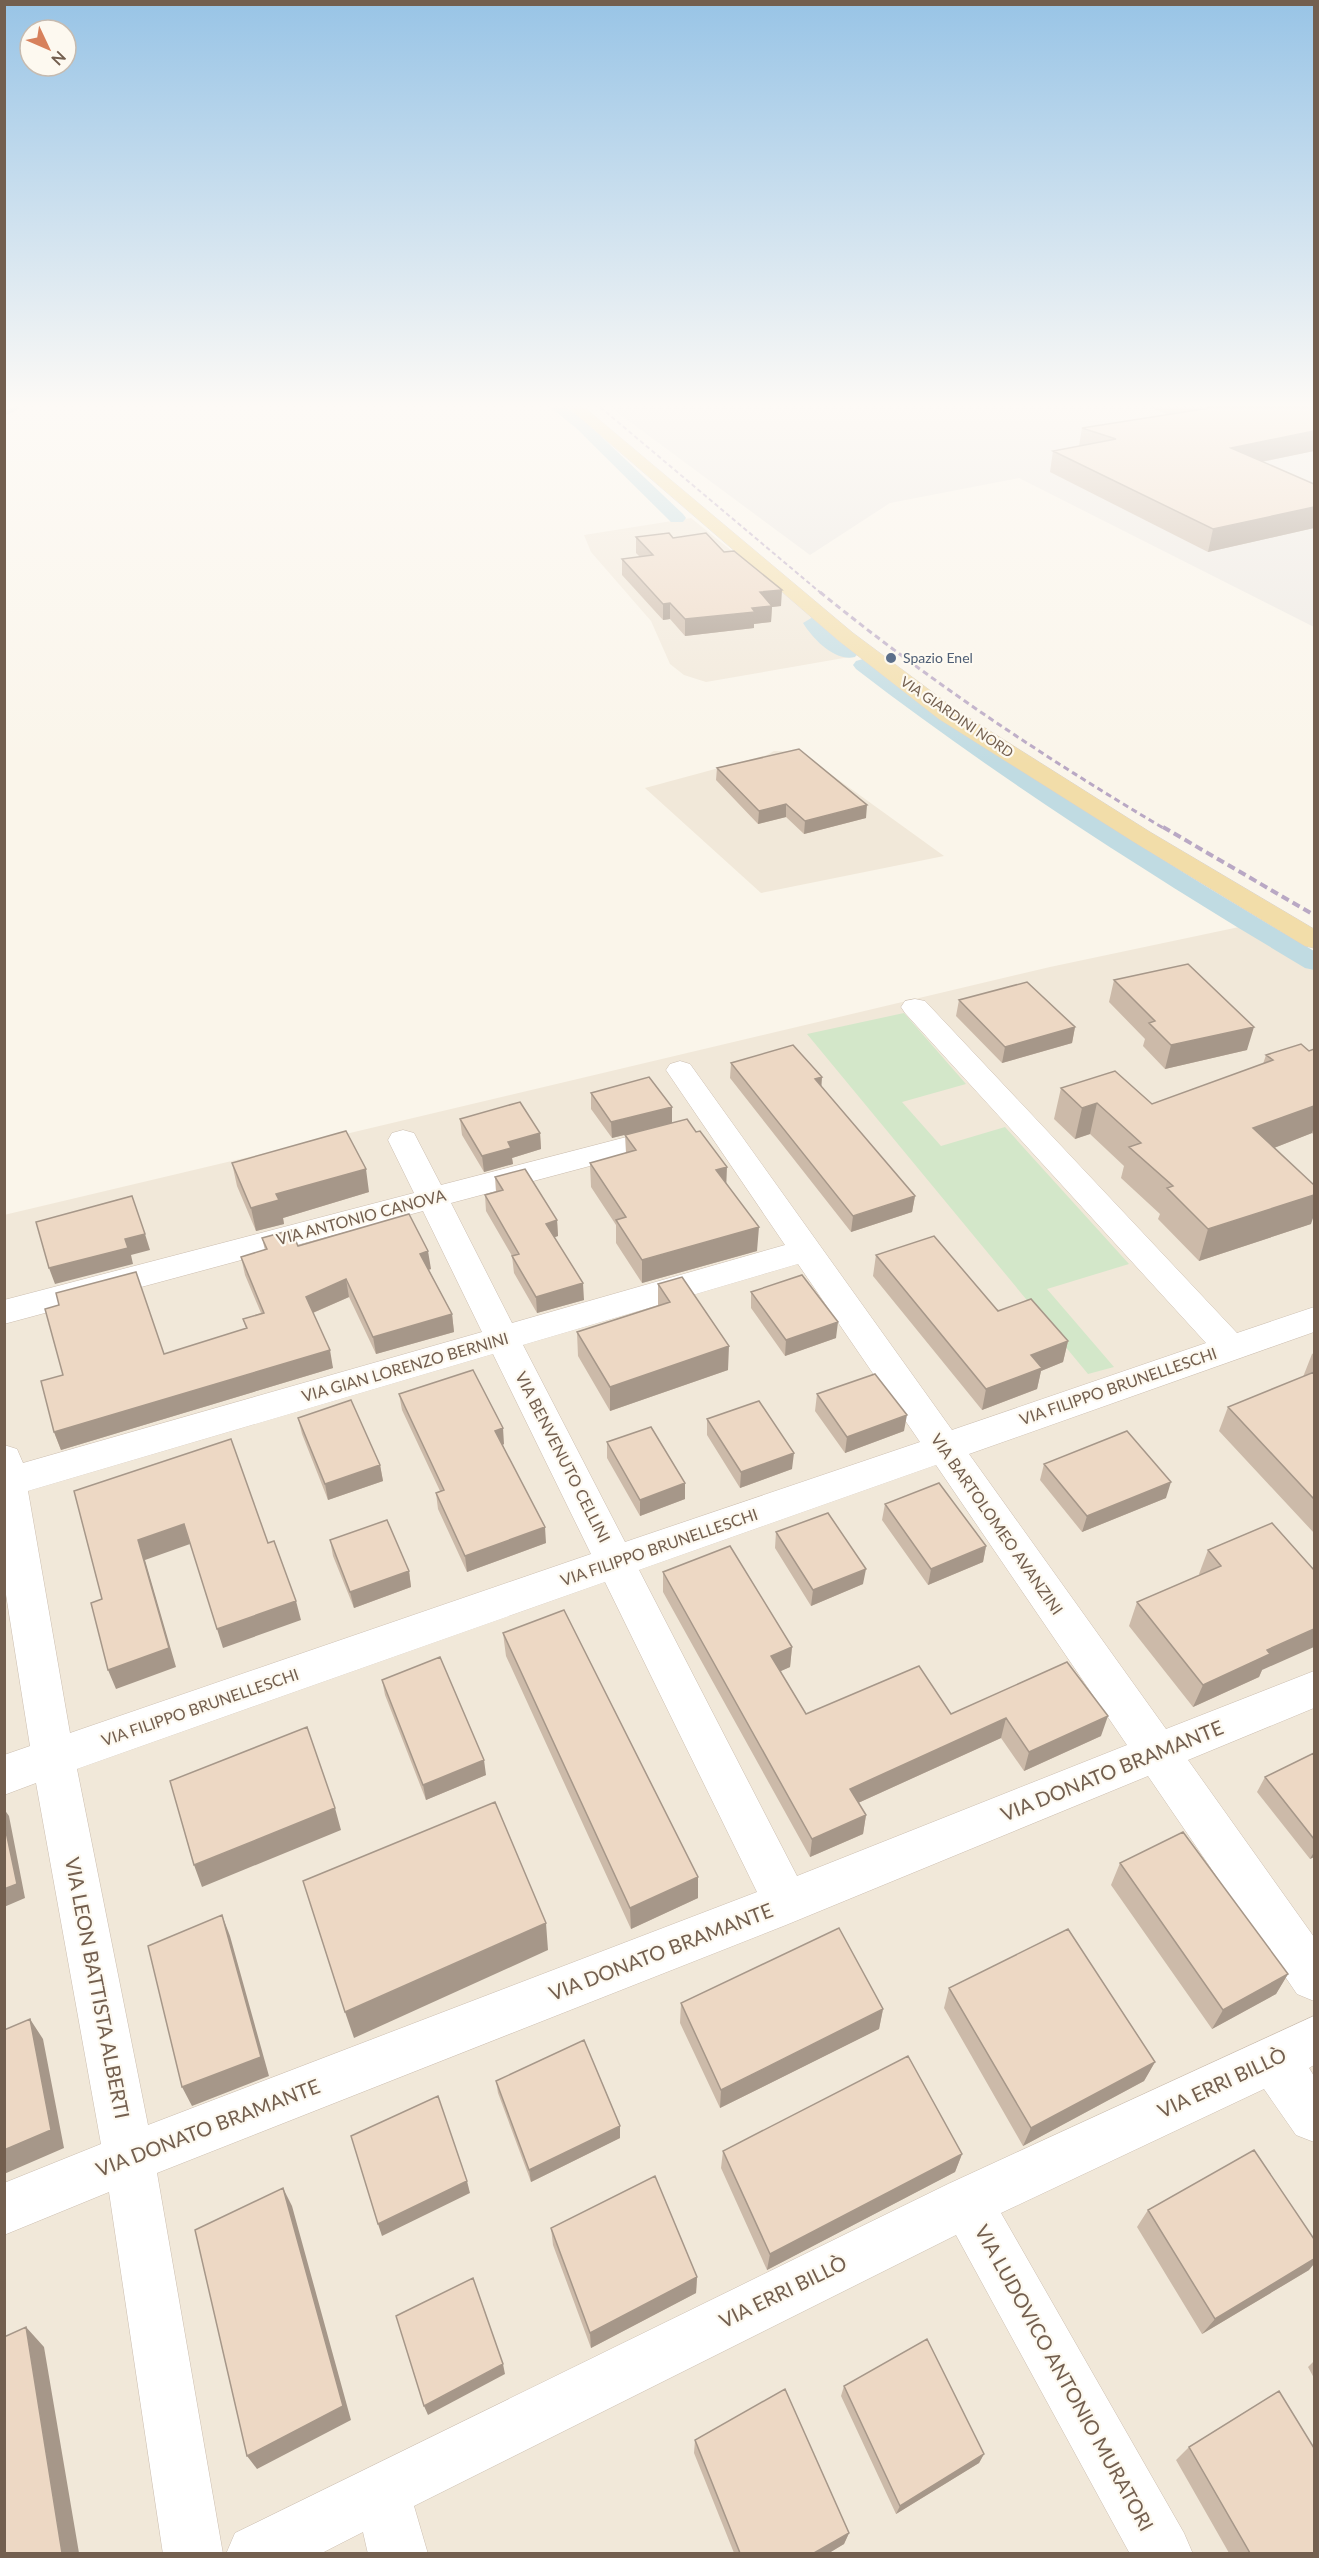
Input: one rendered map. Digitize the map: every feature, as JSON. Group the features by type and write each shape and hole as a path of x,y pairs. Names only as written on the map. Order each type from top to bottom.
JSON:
{"main road":[{"name":"VIA GIARDINI NORD","path":"716,526 846,637 948,714 1142,837 1314,940"}],"street":[{"path":"915,1007 1230,1347"},
{"name":"VIA BARTOLOMEO AVANZINI","path":"680,1070 1314,1977"},
{"name":"VIA ANTONIO CANOVA","path":"4,1312 717,1122"},
{"name":"VIA BENVENUTO CELLINI","path":"403,1140 786,1903"},
{"name":"VIA GIAN LORENZO BERNINI","path":"6,1475 503,1339 806,1250"},
{"name":"VIA FILIPPO BRUNELLESCHI","path":"4,1775 1230,1347 1314,1320"},
{"name":"VIA LEON BATTISTA ALBERTI","path":"6,1475 53,1758 129,2158 193,2553"},
{"name":"VIA DONATO BRAMANTE","path":"4,2209 129,2158 786,1903 1314,1689"},
{"path":"1294,2050 1314,2116"},
{"name":"VIA ERRI BILLÒ","path":"256,2553 966,2202 1294,2050"},
{"name":"VIA LUDOVICO ANTONIO MURATORI","path":"966,2202 1163,2553"},
{"path":"381,2491 398,2553"}],"shaded area":[{"path":"638,526 701,526 861,655 706,682 684,675 670,664 651,621 591,552 584,535"},
{"path":"771,526 854,526 810,555"},
{"path":"1115,526 1314,526 1314,627"},
{"path":"774,751 800,752 944,856 761,893 645,788 767,755"},
{"path":"1258,923 1314,957 1314,2553 5,2553 4,1215 1050,967"}],"green space":[{"path":"904,1013 966,1084 902,1102 941,1146 1005,1127 1129,1264 1047,1289 1114,1367 1088,1374 807,1034"}],"building":[{"path":"1208,526 1225,526 1213,529"},
{"path":"669,533 673,538 706,533 724,552 734,551 782,590 760,592 772,606 752,608 755,612 685,619 670,603 663,604 622,559 653,555 636,537"},
{"path":"799,749 867,805 805,821 786,804 759,811 717,768"},
{"path":"1188,964 1254,1027 1171,1045 1149,1023 1155,1021 1114,980"},
{"path":"1027,982 1075,1027 1005,1047 959,1000"},
{"path":"1301,1044 1309,1051 1314,1049 1314,1106 1253,1128 1314,1185 1314,1195 1208,1229 1167,1188 1173,1186 1129,1147 1141,1143 1097,1103 1082,1108 1061,1088 1115,1071 1152,1104 1273,1060 1266,1055"},
{"path":"793,1045 822,1077 815,1079 915,1196 853,1216 731,1063"},
{"path":"649,1077 672,1107 611,1122 591,1093"},
{"path":"520,1102 540,1133 508,1142 511,1148 482,1156 460,1119"},
{"path":"687,1119 696,1132 700,1131 727,1167 716,1170 759,1227 642,1260 616,1220 626,1217 590,1163 636,1150 625,1135"},
{"path":"346,1131 366,1169 276,1194 279,1200 251,1208 232,1163"},
{"path":"525,1169 557,1220 546,1224 583,1283 536,1297 512,1256 519,1254 485,1195 503,1190 495,1177"},
{"path":"132,1196 145,1234 125,1239 128,1248 49,1268 36,1222"},
{"path":"409,1214 428,1251 420,1254 452,1314 373,1337 346,1279 306,1297 330,1350 54,1432 41,1381 63,1375 45,1309 59,1305 56,1293 136,1272 164,1354 247,1328 243,1319 264,1313 241,1257 267,1249 262,1238 291,1230 298,1246"},
{"path":"934,1236 998,1311 1031,1299 1068,1341 1031,1355 1042,1368 986,1389 876,1255"},
{"path":"802,1275 838,1322 786,1340 751,1292"},
{"path":"682,1277 729,1346 610,1387 577,1332 670,1302 658,1284"},
{"path":"473,1370 503,1428 495,1431 545,1527 465,1556 436,1493 444,1490 399,1394"},
{"path":"1314,1372 1314,1499 1228,1407"},
{"path":"875,1374 907,1415 847,1437 817,1394"},
{"path":"351,1400 380,1465 325,1484 298,1418"},
{"path":"759,1401 794,1453 741,1472 707,1419"},
{"path":"651,1427 685,1483 640,1500 607,1442"},
{"path":"1127,1431 1171,1482 1087,1516 1044,1464"},
{"path":"231,1439 268,1543 274,1541 296,1601 217,1629 184,1524 138,1540 169,1648 108,1670 91,1603 102,1599 74,1491"},
{"path":"939,1483 986,1546 931,1569 885,1504"},
{"path":"828,1513 866,1569 813,1590 776,1532"},
{"path":"387,1520 409,1571 350,1592 330,1540"},
{"path":"1272,1523 1314,1570 1314,1629 1267,1650 1270,1654 1203,1685 1137,1602 1221,1566 1208,1550"},
{"path":"730,1546 792,1647 771,1656 806,1714 919,1666 951,1714 1067,1662 1108,1716 1029,1752 1006,1718 850,1789 866,1815 812,1839 663,1572"},
{"path":"564,1610 698,1877 630,1908 503,1633"},
{"path":"440,1657 484,1760 423,1785 382,1680"},
{"path":"307,1727 335,1808 194,1865 170,1781"},
{"path":"1314,1753 1314,1839 1265,1777"},
{"path":"495,1802 546,1923 345,2012 303,1881"},
{"path":"4,1822 17,1884 4,1889"},
{"path":"1183,1832 1288,1974 1223,2010 1120,1863"},
{"path":"222,1915 261,2057 182,2087 148,1946"},
{"path":"839,1928 883,2009 721,2090 681,2003"},
{"path":"1068,1929 1155,2062 1031,2128 949,1988"},
{"path":"30,2019 51,2130 4,2150 4,2030"},
{"path":"584,2040 620,2126 529,2170 496,2081"},
{"path":"908,2056 962,2154 770,2254 723,2151"},
{"path":"438,2096 467,2181 378,2224 351,2136"},
{"path":"1254,2150 1314,2239 1314,2259 1215,2319 1148,2210"},
{"path":"655,2176 697,2277 590,2333 551,2228"},
{"path":"283,2188 343,2406 247,2456 195,2230"},
{"path":"473,2278 503,2364 424,2406 396,2316"},
{"path":"26,2327 62,2553 4,2553 4,2337"},
{"path":"927,2339 984,2454 900,2506 844,2386"},
{"path":"785,2389 849,2533 814,2553 740,2553 695,2440"},
{"path":"1279,2391 1314,2448 1314,2553 1250,2553 1189,2447"}],"waterway":[{"path":"813,623 820,634 848,653"},
{"path":"863,665 972,745 1084,821 1198,893 1314,962"}],"railway":[{"path":"742,526 822,594"},
{"path":"820,592 903,657 988,717 1076,775 1165,829"},
{"path":"1163,827 1314,915"}],"place":[{"name":"Spazio Enel","path":"891,658"}]}
